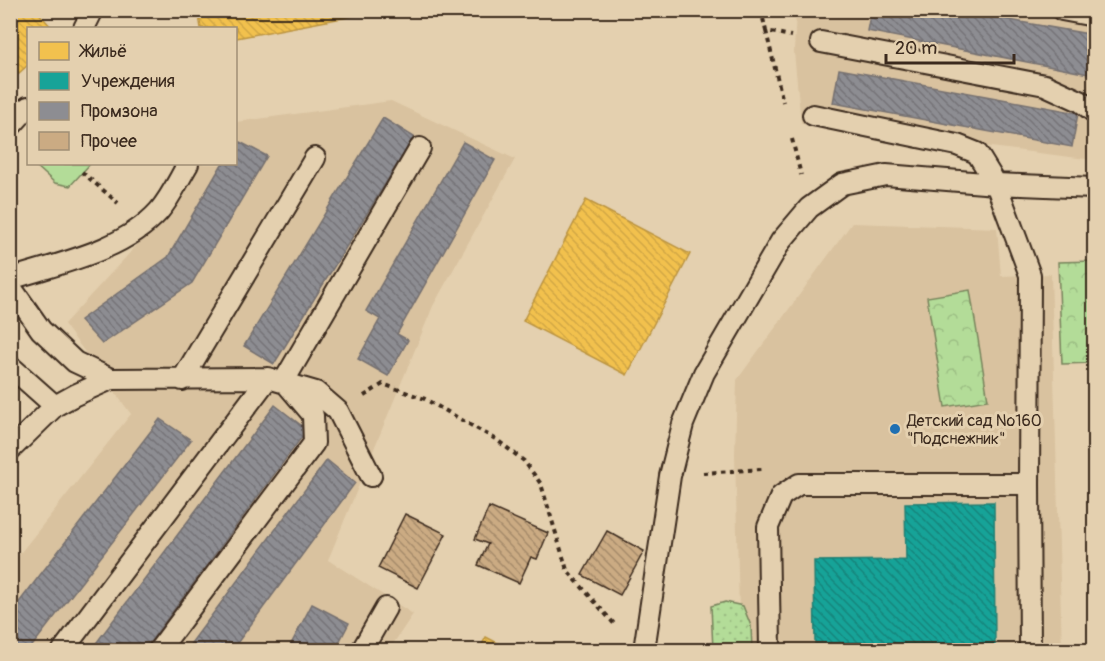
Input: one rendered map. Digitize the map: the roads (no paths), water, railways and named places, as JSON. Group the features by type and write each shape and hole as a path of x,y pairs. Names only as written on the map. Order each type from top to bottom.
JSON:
{"lane":[{"path":"84,27 93,10"},
{"path":"1062,10 1095,16"},
{"path":"821,42 1045,85 1080,101 1095,112"},
{"path":"10,127 27,108"},
{"path":"813,115 957,145 976,153 996,184 1030,275 1030,651"},
{"path":"63,651 276,380 420,148"},
{"path":"182,380 315,158"},
{"path":"10,279 116,244 144,225 160,209 187,165"},
{"path":"644,650 670,476 682,424 704,373 781,241 809,208 842,184 886,175 996,184 1095,188"},
{"path":"10,286 42,330 75,362 111,380"},
{"path":"10,366 55,406"},
{"path":"10,450 55,406 75,394 111,380 276,380 316,392 338,411 371,476"},
{"path":"159,651 314,443 313,415 276,380"},
{"path":"770,651 768,527 781,496 799,484 1029,484"},
{"path":"362,651 386,608"}],"place":[{"name":"Детский сад №160 \"Подснежник\"","path":"895,429"}]}
